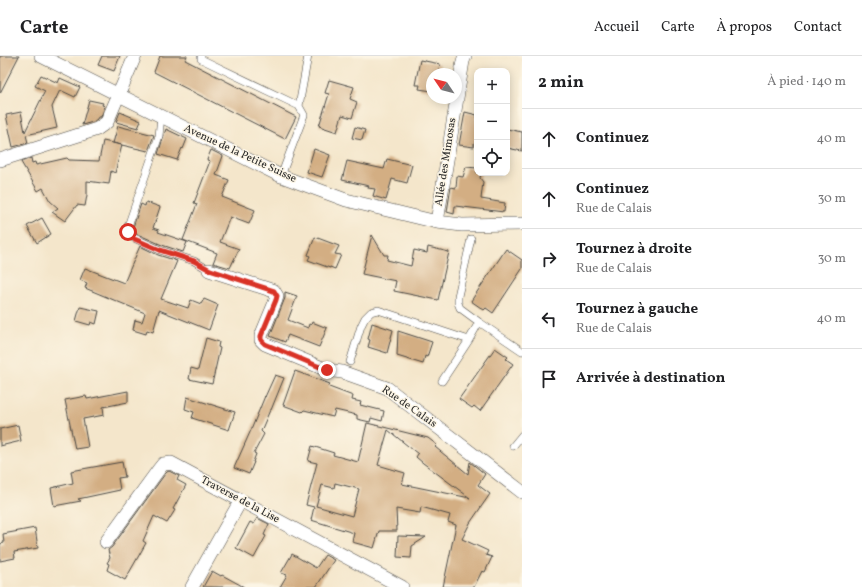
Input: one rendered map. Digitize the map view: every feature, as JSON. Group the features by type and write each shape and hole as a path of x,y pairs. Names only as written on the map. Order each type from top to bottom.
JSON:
{"street":[{"name":"Avenue de la Petite Suisse","path":"41,56 281,176 346,200 437,222 462,225 522,224"},
{"path":"0,160 98,129 107,122 135,56"},
{"name":"Allée des Mimosas","path":"437,222 465,56"},
{"name":"Rue de Calais","path":"210,270 274,291 277,296 276,300 261,336 261,340 265,344 327,370 342,372 387,388 522,492"},
{"name":"Traverse de la Lise","path":"106,542 163,464 170,463 402,587"},
{"path":"192,587 241,500"}],"lane":[{"path":"200,56 201,58 299,106 304,115 281,176"},
{"path":"299,106 308,56"},
{"path":"161,116 160,136 128,226 128,232 132,238 160,250 194,261 210,270"},
{"path":"471,239 458,296 460,308 522,351"},
{"path":"350,362 361,326 365,318 371,312 378,310 469,340"},
{"path":"442,381 479,322"},
{"path":"513,446 522,435"}],"building":[{"path":"0,56 19,56 0,93"},
{"path":"102,56 120,56 114,71 98,65"},
{"path":"160,56 187,56 185,60 296,117 285,139 154,72"},
{"path":"420,60 440,64 439,68 426,68 426,90 419,89 420,85 415,85"},
{"path":"41,75 58,83 60,78 80,87 75,97 60,90 52,107 57,128 26,135 28,143 13,147 6,115 21,112 25,132 45,91 35,86"},
{"path":"329,80 354,87 350,99 357,102 352,118 342,115 337,132 319,126 329,94 325,93"},
{"path":"89,100 103,103 102,105 105,106 101,117 98,117 93,122 82,125"},
{"path":"120,112 141,121 138,128 116,122"},
{"path":"465,112 474,114 474,147 459,145"},
{"path":"118,126 154,135 148,151 113,143"},
{"path":"355,127 365,130 362,140 352,138"},
{"path":"166,129 187,139 177,160 158,154"},
{"path":"510,130 522,132 522,151 510,149"},
{"path":"103,141 122,145 115,173 111,171 109,184 87,181 85,206 77,205 65,221 52,212 58,208 50,201 43,188 38,191 21,162 31,158 32,163 35,162 36,165 67,158 69,160 99,161"},
{"path":"314,149 330,155 322,177 307,172"},
{"path":"211,150 223,156 216,175 229,180 222,197 255,210 249,224 230,217 220,242 239,249 230,268 213,263 217,253 183,240 197,204 194,203 210,161 207,160"},
{"path":"387,159 412,165 407,183 392,179 386,200 373,196 375,189 368,188 369,186 342,180 347,161 384,169"},
{"path":"466,167 474,168 474,176 480,176 483,182 481,199 505,203 504,212 455,206 454,214 447,212 451,187 456,188 457,176 463,177"},
{"path":"146,202 160,207 153,228 159,230 158,232 187,242 183,252 162,245 135,233 133,227 141,204 145,206"},
{"path":"42,218 51,234 37,243 27,226"},
{"path":"372,235 384,255 388,255 387,260 411,266 414,250 427,253 428,247 449,252 438,300 394,291 396,281 362,274"},
{"path":"315,237 339,246 335,254 341,255 335,269 308,260 310,256 308,255"},
{"path":"140,246 158,255 177,261 161,299 188,308 191,300 201,304 204,299 218,305 209,330 159,310 153,332 147,330 146,334 133,330 135,320 142,322 145,313 85,288 87,283 80,280 85,268 124,283"},
{"path":"506,249 522,260 522,269 493,313 486,308 484,310 471,301"},
{"path":"285,292 297,296 288,320 308,328 309,324 311,325 312,322 327,328 319,347 288,335 285,342 270,336 285,298"},
{"path":"80,307 99,311 96,324 91,322 90,325 76,321"},
{"path":"372,323 393,330 387,353 368,347 370,340 368,339"},
{"path":"398,331 432,342 423,364 397,356"},
{"path":"206,338 219,342 218,347 220,348 212,384 189,379 191,368 198,370"},
{"path":"495,348 508,357 506,359 513,364 480,411 474,406 472,408 459,399"},
{"path":"295,371 330,384 329,387 353,396 352,400 361,402 360,405 384,411 382,421 371,418 370,422 357,419 357,415 335,410 333,417 304,410 302,412 283,405"},
{"path":"275,375 284,378 261,431 264,434 254,453 256,454 249,474 234,468"},
{"path":"128,391 128,402 103,407 104,415 83,419 88,447 75,449 65,400 86,396 87,399"},
{"path":"187,397 235,412 229,430 192,418 194,412 185,409"},
{"path":"367,423 428,438 437,445 435,447 468,474 470,462 485,474 478,485 490,494 470,523 462,539 488,551 486,555 492,557 485,572 482,571 474,587 443,587 456,525 448,522 450,515 421,507 420,513 396,509 397,531 379,531 374,548 352,542 354,533 311,520 314,507 306,505 317,463 308,461 312,446 334,453 333,455 358,462","holes":["388,430 418,454 416,457 423,463 470,498 402,484 405,473 378,465","335,483 359,489 352,516 316,506 322,485 334,488"]},
{"path":"18,425 21,441 0,446 0,429"},
{"path":"122,462 125,477 118,478 120,490 78,499 81,501 54,506 51,488 73,483 71,471"},
{"path":"169,471 179,476 177,480 186,485 173,509 175,510 167,523 154,516 143,541 146,543 125,580 107,570 109,564 107,563 110,558 108,550 112,547 165,474"},
{"path":"257,518 269,524 264,535 266,536 254,558 236,548 250,522 254,524"},
{"path":"35,528 38,548 14,552 15,558 0,561 0,544 4,543 3,534"},
{"path":"398,536 426,537 412,546 411,558 397,557"},
{"path":"292,554 316,568 325,555 334,560 316,587 280,587 287,575 281,573"},
{"path":"212,571 221,576 222,575 244,587 203,587"}],"route":[{"path":"128,232 132,238 160,250 194,261 210,270 274,291 277,296 276,300 261,336 261,340 265,344 327,370"}]}
